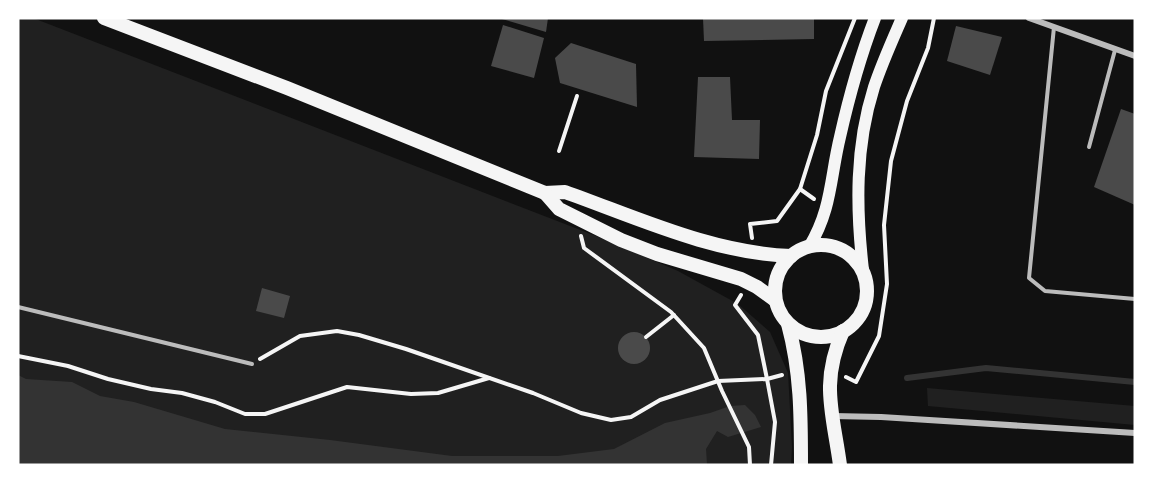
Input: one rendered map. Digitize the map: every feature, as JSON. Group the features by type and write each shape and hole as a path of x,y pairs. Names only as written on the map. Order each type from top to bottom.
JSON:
{"main road":[{"path":"104,18 287,88 545,193 565,192 701,241 741,251 791,256"},
{"path":"809,247 819,230 827,207 846,110 875,18"},
{"path":"788,324 814,335 830,335 843,331 854,323 866,302 867,291 863,270 857,194 860,154 874,87 902,18"},
{"path":"545,193 559,209 584,222 657,254 741,279 758,287 775,300"},
{"path":"801,465 801,401 798,365 788,324 775,300 774,288 777,276 782,265 791,256 809,247 824,245 841,250 856,261 863,270"},
{"path":"840,465 829,393 835,352 843,331"}],"street":[{"path":"1029,18 1135,56"},
{"path":"831,416 1135,433"}],"lane":[{"path":"1054,27 1029,278 1045,291 1135,299"},
{"path":"1089,147 1116,49"},
{"path":"18,307 252,364"}],"path":[{"path":"750,224 777,221 800,189 818,135 826,91 855,18"},
{"path":"856,382 879,336 887,284 884,225 891,161 907,101 928,48 934,18"},
{"path":"559,151 577,96"},
{"path":"584,222 581,240 584,248 674,315 704,348 749,447 750,465"},
{"path":"735,305 758,335 775,422 771,465"},
{"path":"646,337 674,315"},
{"path":"252,364 300,336 337,331 406,349 533,393 581,413 611,420 631,417 660,400 718,381 767,379"},
{"path":"18,356 68,366 129,384 182,393 215,402 245,414 265,414 347,387 411,394 438,393 489,378"}],"shaded area":[{"path":"18,18 33,18 596,236 678,271 738,304 770,332 788,373 791,465 18,465"},
{"path":"18,375 26,379 72,382 100,396 134,402 225,429 452,456 558,456 614,449 665,423 730,406 745,405 755,415 761,427 728,437 717,431 706,449 707,465 18,465"},
{"path":"927,388 1135,406 1135,425 928,406"}],"building":[{"path":"548,18 546,32 502,19"},
{"path":"703,18 814,18 814,39 704,41"},
{"path":"503,25 544,38 534,78 491,66"},
{"path":"956,26 1002,37 990,75 947,61"},
{"path":"571,43 636,64 637,107 560,83 555,58"},
{"path":"698,77 730,77 732,120 760,120 759,159 694,157"},
{"path":"1121,109 1135,114 1135,205 1094,187"},
{"path":"262,288 290,296 284,318 256,311"},
{"path":"634,332 645,337 650,348 645,359 634,364 623,359 618,348 623,337"}],"waterway":[{"path":"907,378 986,368 1135,382"}]}
